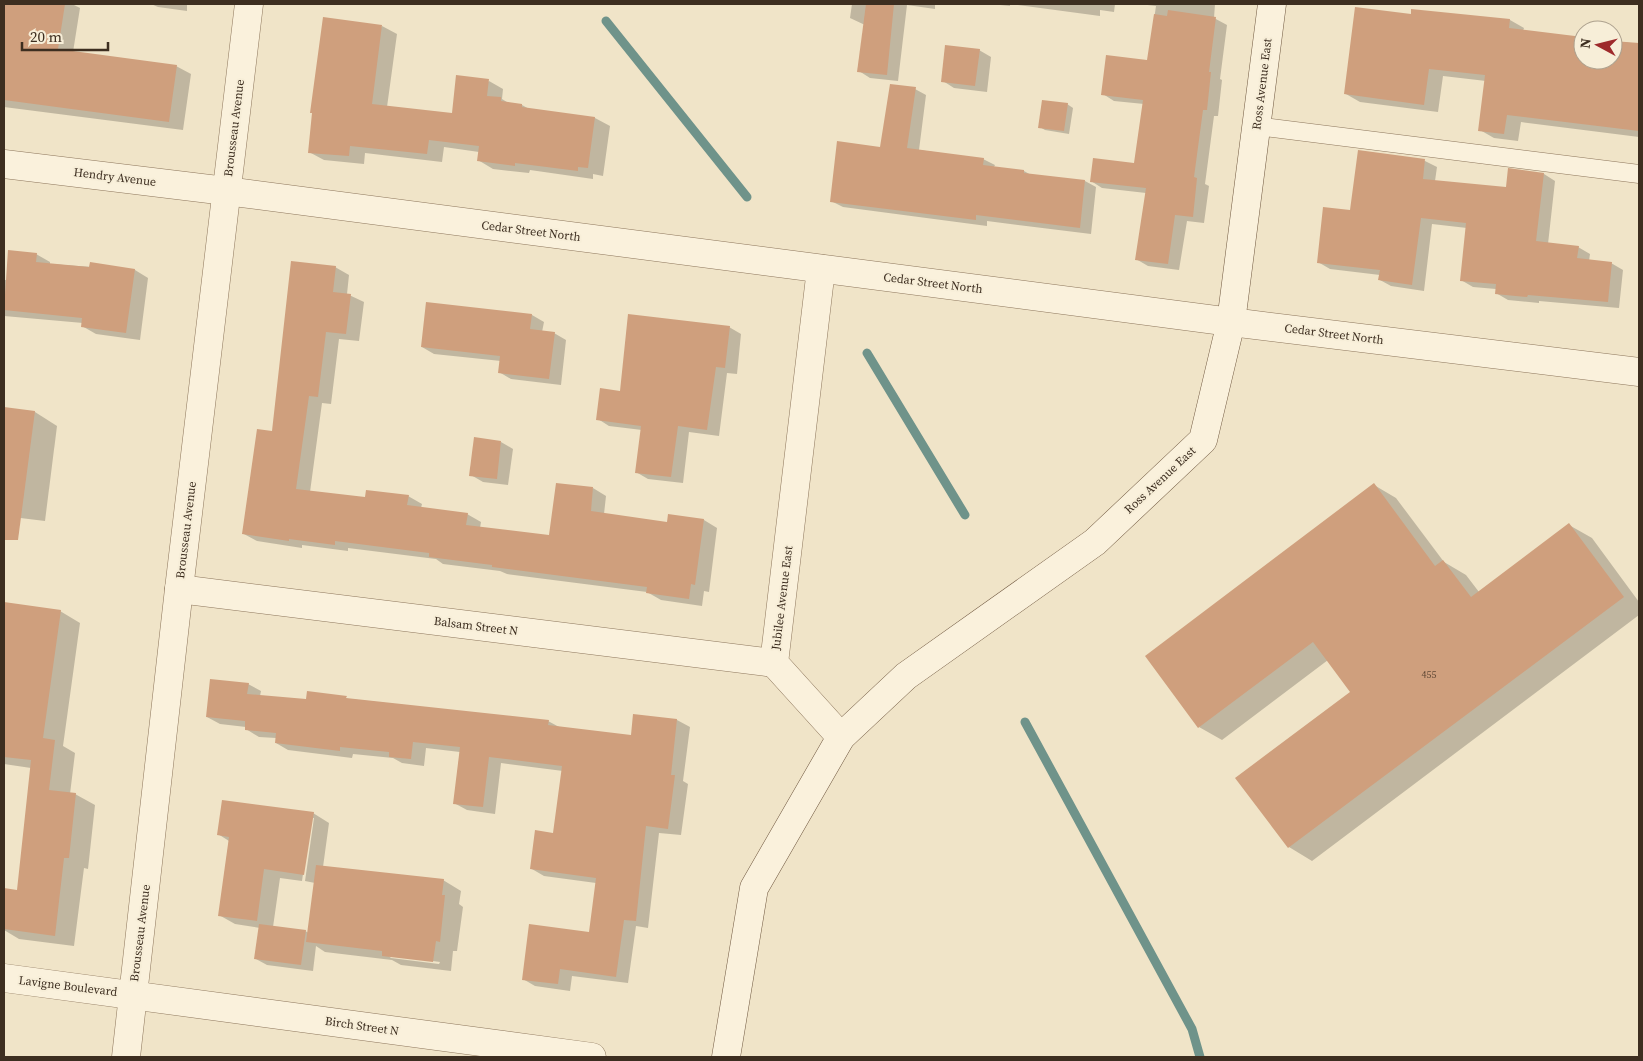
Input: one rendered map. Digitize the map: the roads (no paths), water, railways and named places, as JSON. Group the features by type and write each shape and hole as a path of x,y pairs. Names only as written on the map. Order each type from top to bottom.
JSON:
{"street":[{"name":"Brousseau Avenue","path":"126,1057 178,589 249,4"},
{"name":"Ross Avenue East","path":"841,738 906,676 1095,542 1203,440 1231,322 1272,4"},
{"name":"Hendry Avenue","path":"4,164 226,190"},
{"name":"Cedar Street North","path":"226,190 1231,322 1639,372"},
{"name":"Jubilee Avenue East","path":"821,269 774,663 841,738"},
{"name":"Balsam Street N","path":"178,589 774,663"},
{"path":"726,1057 754,888 841,738"},
{"name":"Lavigne Boulevard","path":"4,978 133,994"},
{"name":"Birch Street N","path":"133,994 592,1057"}],"lane":[{"path":"1256,126 1639,174"}],"waterway":[{"path":"606,21 747,197"},
{"path":"867,353 965,515"},
{"path":"1025,722 1192,1029 1200,1057"}]}
